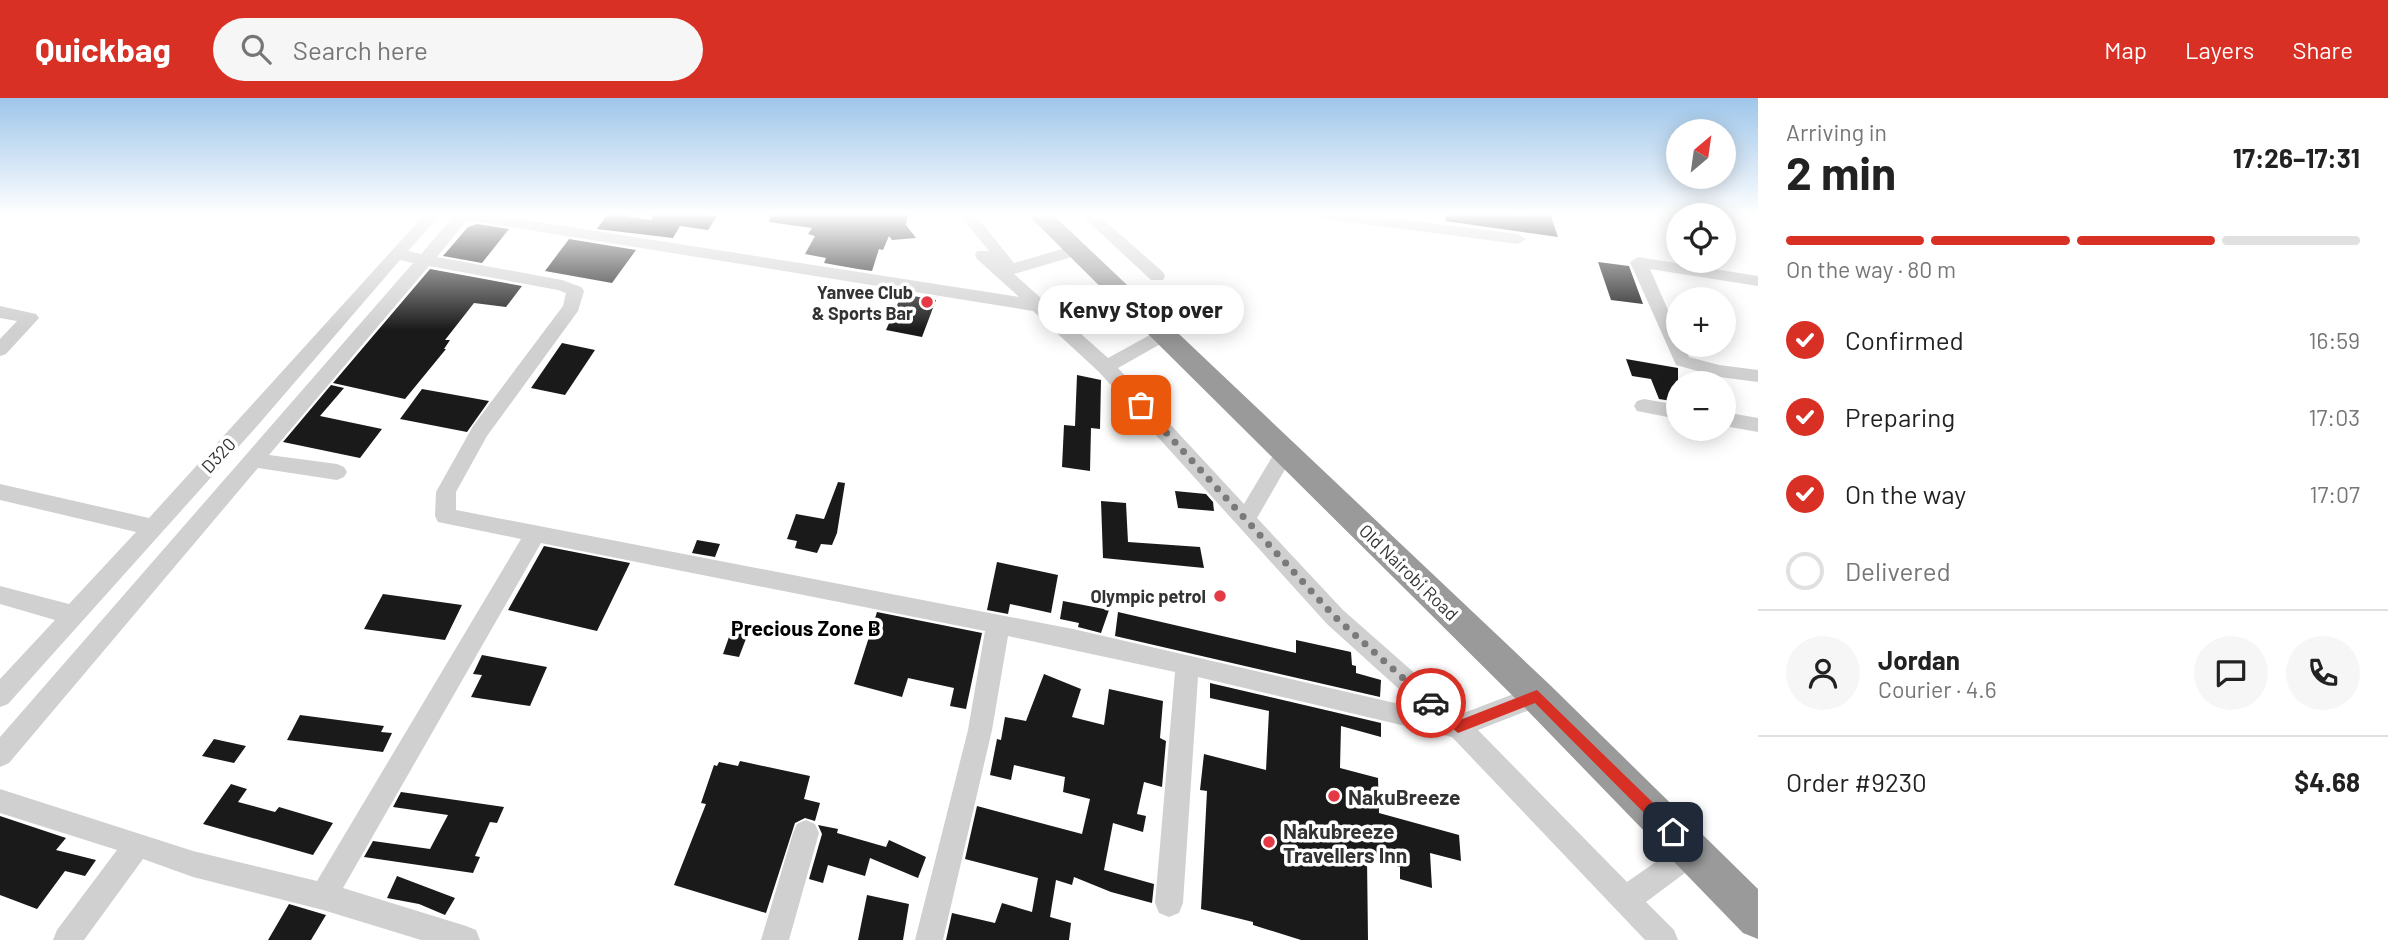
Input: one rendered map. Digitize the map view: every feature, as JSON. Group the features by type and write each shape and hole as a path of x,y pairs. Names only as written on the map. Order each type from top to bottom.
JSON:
{"highway":[{"name":"Old Nairobi Road","path":"1077,252 1166,334 1537,696 1758,918"}],"street":[{"path":"0,755 429,252"},
{"path":"703,252 1040,306"},
{"path":"994,252 1007,271 1040,306 1106,366 1335,617 1458,727 1522,790 1664,940"},
{"path":"1007,271 1024,252"},
{"path":"1131,252 1157,276"},
{"path":"395,254 562,285 575,291 572,307 480,431 446,492 445,516 749,573 1187,664 1458,727 1537,696"},
{"name":"D320","path":"0,696 251,420 395,254"},
{"path":"983,255 1007,271"},
{"path":"1758,281 1638,262 1682,360 1719,371 1758,376"},
{"path":"0,312 30,318 0,350"},
{"path":"1106,366 1166,334"},
{"path":"318,342 349,346"},
{"path":"1644,406 1666,410"},
{"path":"251,420 282,424"},
{"path":"1736,421 1758,425"},
{"path":"1246,519 1285,452"},
{"path":"254,460 337,472"},
{"path":"0,492 152,527"},
{"path":"181,495 217,503"},
{"path":"323,896 535,534"},
{"path":"0,595 73,615"},
{"path":"929,940 980,730 998,625"},
{"path":"1170,903 1187,664"},
{"path":"0,801 193,864 323,896 466,940"},
{"path":"775,940 806,834"},
{"path":"67,940 138,844"},
{"path":"1625,900 1692,852"}],"building":[{"path":"446,252 491,252 482,263 443,256"},
{"path":"559,252 634,252 612,283 545,271"},
{"path":"878,252 872,271 824,263 826,258 805,254"},
{"path":"1598,262 1629,266 1643,304 1611,300"},
{"path":"430,269 522,286 506,307 474,303 445,340 450,340 446,349 405,399 333,383"},
{"path":"902,294 936,300 922,337 886,330"},
{"path":"562,343 595,350 565,395 531,388"},
{"path":"1626,359 1678,368 1678,371 1666,371 1666,400 1659,399 1651,379 1632,376"},
{"path":"1077,375 1101,380 1100,429 1091,428 1090,471 1062,467 1064,425 1075,426"},
{"path":"331,385 344,388 320,416 382,429 360,458 283,442"},
{"path":"422,389 489,401 467,432 400,419"},
{"path":"838,482 845,483 837,533 832,545 821,544 817,553 795,548 797,541 787,539 796,514 824,519"},
{"path":"1175,491 1206,494 1213,502 1214,511 1178,508"},
{"path":"1101,501 1126,503 1128,542 1200,547 1204,568 1103,558"},
{"path":"697,540 720,544 715,557 692,553"},
{"path":"544,546 630,563 597,631 508,610"},
{"path":"997,562 1058,575 1051,613 1010,604 1008,614 987,610"},
{"path":"383,594 462,605 445,640 364,629"},
{"path":"1063,601 1109,610 1101,633 1078,627 1079,623 1060,619"},
{"path":"877,612 982,633 966,709 950,706 954,688 908,678 902,697 854,684"},
{"path":"1118,612 1296,653 1296,640 1351,652 1356,673 1381,680 1380,697 1115,636"},
{"path":"735,620 752,623 739,657 723,654"},
{"path":"482,655 547,667 530,706 471,697 482,675 473,674"},
{"path":"1044,674 1081,689 1072,717 1104,725 1109,689 1163,701 1160,738 1166,741 1162,787 1144,782 1137,814 1146,816 1143,832 1113,823 1104,870 1154,884 1152,903 1111,892 1074,877 1072,885 1056,880 1050,917 1071,923 1069,940 946,940 952,913 995,923 1002,903 1032,912 1038,878 965,859 977,806 1082,834 1090,799 1063,792 1065,777 1014,765 1011,780 990,775 997,739 1001,740 1005,717 1026,721"},
{"path":"1210,683 1381,723 1381,737 1341,726 1340,768 1378,778 1379,813 1459,835 1461,861 1430,853 1432,888 1400,879 1400,867 1367,858 1368,940 1301,940 1253,925 1253,922 1201,909 1207,791 1200,790 1204,754 1266,770 1269,711 1210,698"},
{"path":"300,715 384,726 381,732 392,733 383,752 287,740"},
{"path":"214,739 246,746 234,763 202,756"},
{"path":"740,761 810,776 804,799 820,803 815,821 805,818 795,823 766,913 674,885 706,804 701,803 714,765 717,766 719,762 738,766"},
{"path":"231,784 247,789 238,802 275,812 279,807 333,823 313,855 203,824"},
{"path":"401,792 504,807 497,823 490,822 475,856 480,857 473,873 364,857 373,841 430,849 448,815 393,807"},
{"path":"0,816 66,838 56,850 96,860 85,876 65,871 37,909 0,895"},
{"path":"818,825 838,829 837,833 886,847 889,840 926,857 918,878 870,858 865,876 828,865 823,883 809,879 822,834"},
{"path":"397,876 455,898 445,915 419,904 387,898"},
{"path":"867,895 909,904 903,940 858,940"},
{"path":"289,904 326,915 311,940 268,940"}],"way so far":[{"path":"1141,405 1335,617 1431,703"}],"place":[{"name":"Yanvee Club & Sports Bar","path":"927,302"},
{"name":"Kenvy Stop over","path":"1141,405"},
{"name":"Olympic petrol","path":"1220,596"},
{"name":"NakuBreeze","path":"1334,796"},
{"name":"Nakubreeze Travellers Inn","path":"1269,842"}],"district":[{"name":"Precious Zone B","path":"806,627"}],"route":[{"path":"1431,703 1458,727 1537,696 1673,832"}]}
